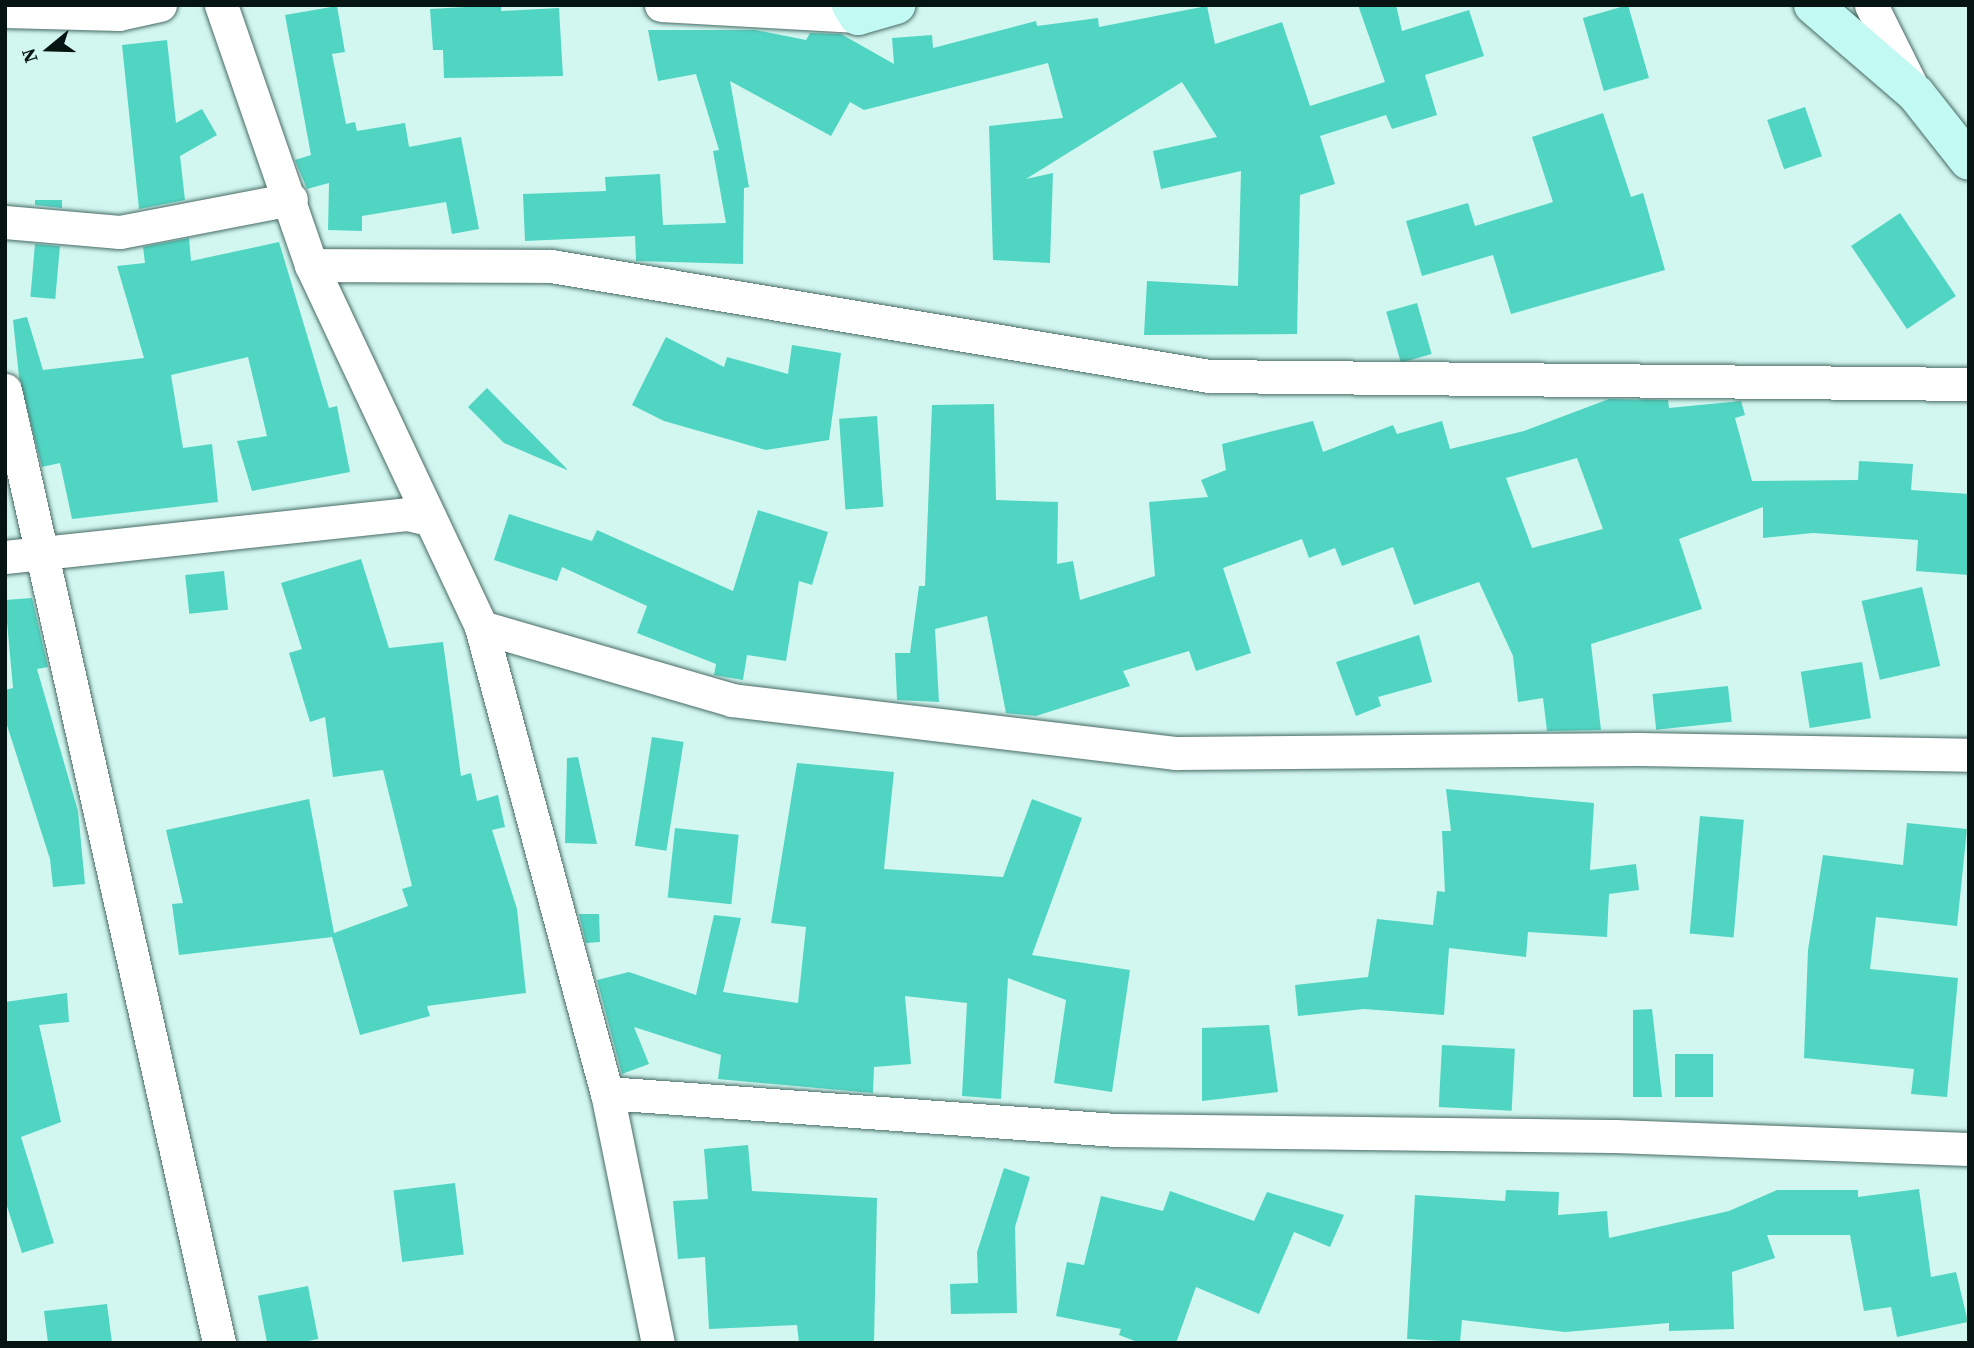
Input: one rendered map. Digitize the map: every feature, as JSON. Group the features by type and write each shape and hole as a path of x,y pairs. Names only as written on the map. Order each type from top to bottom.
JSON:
{"street":[{"path":"5,11 119,14 160,5"},
{"path":"221,5 291,199 311,265 481,627 607,1093 658,1343"},
{"path":"661,5 855,11 896,5"},
{"path":"1813,5 1916,94 1969,161"},
{"path":"1871,5 1916,94"},
{"path":"5,222 120,232 291,199"},
{"path":"311,265 551,266 1209,376 1969,384"},
{"path":"5,390 219,1343"},
{"path":"5,557 407,514 429,519"},
{"path":"481,627 732,700 1175,754 1638,749 1969,755"},
{"path":"607,1093 1116,1130 1615,1136 1969,1149"}],"building":[{"path":"501,5 501,11 559,8 563,76 444,78 443,50 433,50 430,9"},
{"path":"1358,5 1396,5 1402,31 1469,10 1484,56 1425,75 1437,115 1392,129 1386,115 1320,136 1335,184 1300,195 1297,334 1144,335 1147,281 1238,286 1241,171 1161,189 1153,151 1217,137 1182,82 1026,179 1053,173 1050,263 993,260 989,126 1063,118 1048,63 864,110 850,102 831,136 730,81 749,187 744,188 743,264 636,261 635,236 525,241 523,194 606,191 605,177 660,174 663,225 726,223 713,151 719,150 696,74 658,81 648,30 755,30 806,40 810,33 841,34 894,64 892,38 932,35 933,48 1036,21 1037,26 1098,18 1099,27 1207,6 1215,44 1282,22 1310,106 1385,82"},
{"path":"1628,5 1649,78 1604,91 1583,18"},
{"path":"337,6 345,52 332,54 346,124 355,122 357,131 405,123 409,147 461,137 479,229 452,234 446,202 362,216 362,231 328,230 329,183 307,189 295,160 311,155 285,15"},
{"path":"167,40 176,123 202,109 217,135 180,156 185,200 139,209 122,45"},
{"path":"1805,107 1822,156 1784,169 1767,120"},
{"path":"1603,113 1631,197 1643,193 1665,270 1511,314 1493,255 1422,276 1406,221 1468,203 1475,226 1553,202 1532,137"},
{"path":"35,200 62,200 62,208 35,205"},
{"path":"1900,213 1956,296 1907,329 1851,246"},
{"path":"189,238 191,261 279,242 329,408 337,406 350,472 252,491 237,441 267,436 248,357 171,375 183,448 212,444 218,502 72,519 60,463 42,467 19,377 13,320 27,317 43,370 144,358 117,266 145,263 143,247"},
{"path":"35,244 60,246 55,299 30,297"},
{"path":"1417,303 1432,354 1401,363 1386,312"},
{"path":"666,337 724,367 727,357 788,374 792,345 841,353 829,440 766,450 664,421 632,405"},
{"path":"487,388 567,470 504,443 468,407"},
{"path":"1609,399 1668,400 1669,408 1741,401 1745,415 1735,418 1752,481 1858,480 1859,461 1913,464 1911,490 1969,494 1969,575 1916,571 1918,540 1813,533 1763,538 1763,507 1679,539 1702,609 1591,644 1601,730 1547,731 1543,698 1518,702 1513,656 1479,582 1414,605 1393,547 1342,566 1335,548 1309,558 1302,539 1223,568 1251,653 1196,671 1189,651 1123,671 1130,686 1036,716 1006,713 987,616 935,629 939,702 897,700 895,653 910,653 919,586 925,586 932,405 994,404 996,500 1058,502 1057,564 1073,561 1080,600 1155,576 1149,502 1208,497 1201,480 1226,470 1222,444 1313,421 1323,452 1393,425 1397,434 1442,421 1450,449 1524,431","holes":["1577,458 1603,529 1532,548 1506,478"]},
{"path":"877,416 883,507 845,509 839,419"},
{"path":"758,510 828,532 812,585 799,581 786,661 747,655 743,680 714,675 716,664 637,633 647,606 562,567 557,581 494,560 509,514 592,541 597,530 733,591"},
{"path":"361,559 389,648 443,642 461,776 471,773 477,801 498,795 505,827 492,830 517,909 526,993 427,1006 430,1016 360,1035 332,937 179,955 172,904 183,903 166,830 309,799 334,933 408,906 402,889 412,886 383,770 333,777 325,717 310,722 289,653 302,649 281,583"},
{"path":"224,571 228,610 189,614 185,575"},
{"path":"1922,587 1940,666 1880,680 1862,601"},
{"path":"32,598 48,667 37,669 78,811 85,884 53,887 50,859 5,719 5,690 13,688 5,600"},
{"path":"1419,635 1432,682 1378,697 1381,706 1356,716 1336,662"},
{"path":"1862,662 1871,718 1810,728 1801,672"},
{"path":"1728,686 1732,722 1656,730 1652,694"},
{"path":"652,737 684,742 666,851 635,846"},
{"path":"578,757 597,844 565,843 567,758"},
{"path":"797,763 894,772 884,869 1003,877 1032,799 1082,818 1032,955 1130,970 1112,1092 1054,1083 1066,1000 1008,978 1001,1099 962,1096 967,1003 905,996 911,1064 874,1067 873,1093 718,1079 721,1055 634,1027 649,1064 622,1074 597,980 629,972 696,995 714,915 741,918 723,992 798,1003 806,927 771,923"},
{"path":"1446,789 1594,803 1590,870 1636,864 1639,890 1609,894 1607,937 1528,932 1526,957 1449,948 1444,1015 1364,1009 1298,1016 1295,985 1368,977 1377,919 1433,925 1437,891 1445,892 1442,831 1451,831"},
{"path":"1700,816 1744,820 1734,937 1690,934"},
{"path":"1907,823 1967,829 1957,926 1876,917 1870,969 1958,978 1947,1097 1911,1094 1914,1069 1804,1058 1808,950 1823,855 1903,865"},
{"path":"675,828 739,835 731,904 668,898"},
{"path":"579,914 599,914 600,942 586,943"},
{"path":"67,993 69,1022 39,1025 61,1122 21,1137 54,1243 22,1253 5,1200 5,1002"},
{"path":"1652,1009 1662,1097 1633,1097 1633,1010"},
{"path":"1269,1025 1278,1092 1202,1101 1202,1028"},
{"path":"1442,1045 1515,1049 1512,1111 1439,1107"},
{"path":"1675,1054 1713,1054 1713,1097 1675,1097"},
{"path":"748,1145 752,1191 877,1198 874,1343 799,1343 797,1325 709,1329 705,1257 678,1259 673,1201 708,1199 704,1149"},
{"path":"1004,1168 1030,1177 1015,1227 1017,1313 951,1314 950,1284 978,1283 977,1252"},
{"path":"455,1183 464,1254 402,1262 393,1191"},
{"path":"1919,1189 1931,1277 1956,1272 1968,1322 1897,1337 1891,1307 1864,1311 1850,1235 1767,1235 1775,1258 1732,1272 1734,1329 1669,1331 1669,1323 1565,1332 1462,1320 1460,1342 1407,1339 1415,1195 1505,1201 1506,1190 1559,1192 1558,1215 1607,1211 1609,1238 1729,1211 1777,1190 1858,1190 1858,1197"},
{"path":"1170,1191 1254,1221 1267,1192 1344,1215 1330,1247 1294,1232 1259,1314 1196,1287 1176,1343 1140,1343 1119,1335 1121,1329 1056,1316 1067,1262 1084,1265 1101,1196 1163,1211"},
{"path":"308,1286 318,1339 298,1343 267,1343 258,1296"},
{"path":"107,1304 112,1343 48,1343 44,1311"}]}
